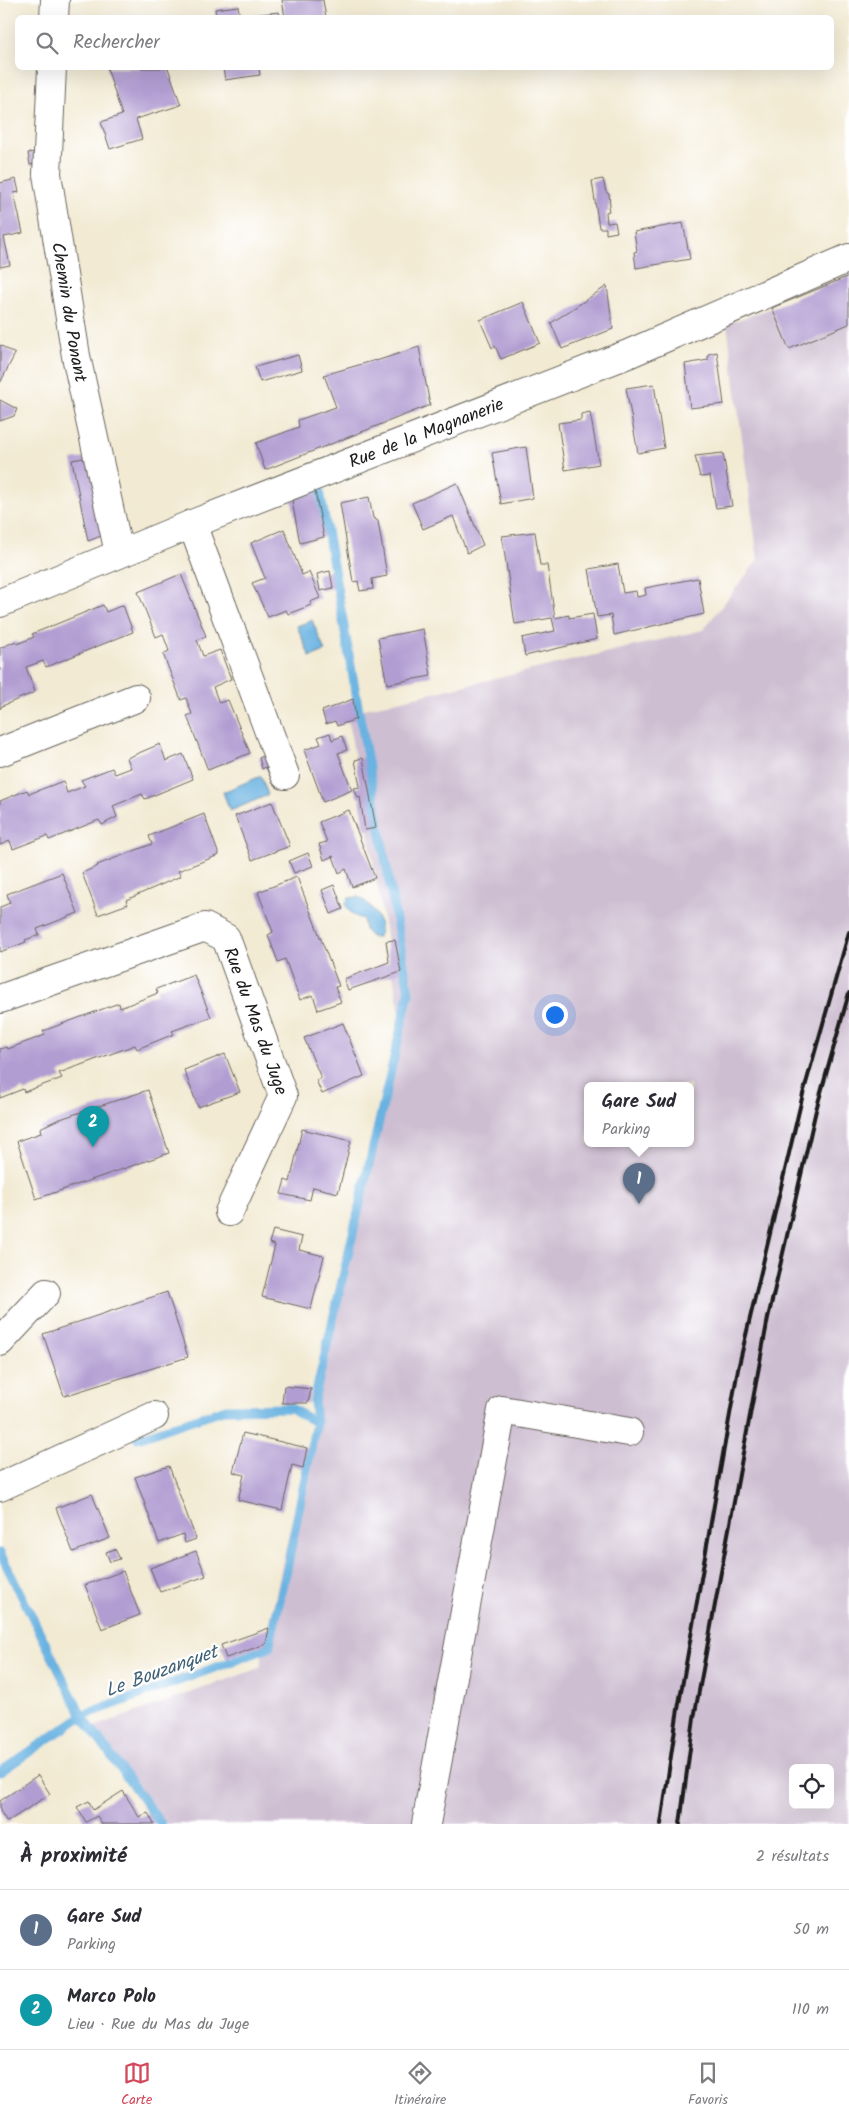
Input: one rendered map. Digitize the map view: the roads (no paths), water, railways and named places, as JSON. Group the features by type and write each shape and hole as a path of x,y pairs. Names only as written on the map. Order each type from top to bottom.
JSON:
{"street":[{"path":"54,15 55,0"},
{"name":"Chemin du Ponant","path":"52,70 47,174 76,356 119,553"},
{"name":"Rue de la Magnanerie","path":"0,603 192,524 628,354 849,258"},
{"path":"192,524 285,775"},
{"path":"0,752 136,698"},
{"name":"Rue du Mas du Juge","path":"0,999 205,928 226,938 283,1096 229,1212"},
{"path":"0,1342 46,1292"},
{"path":"426,1824 502,1410 629,1432"},
{"path":"0,1487 154,1416"}],"water":[{"path":"312,620 325,651 310,657 297,626"},
{"path":"261,776 268,795 230,811 223,792"},
{"path":"358,897 363,899 376,914 380,926 378,937 371,937 365,930 363,919 352,914 345,904 349,898"}],"waterway":[{"name":"Le Bouzanquet","path":"0,1772 82,1716 269,1648 316,1423 314,1401 409,993 320,491"},
{"path":"137,1438 226,1409 291,1408 316,1423"},
{"path":"0,1553 82,1716 161,1824"}],"railway":[{"path":"661,1824 677,1715 738,1369 803,1094 849,932"},
{"path":"680,1824 694,1718 768,1318 816,1110 849,993"}],"place":[{"name":"Marco Polo","path":"93,1147"},
{"name":"Gare Sud","path":"639,1204"}]}
